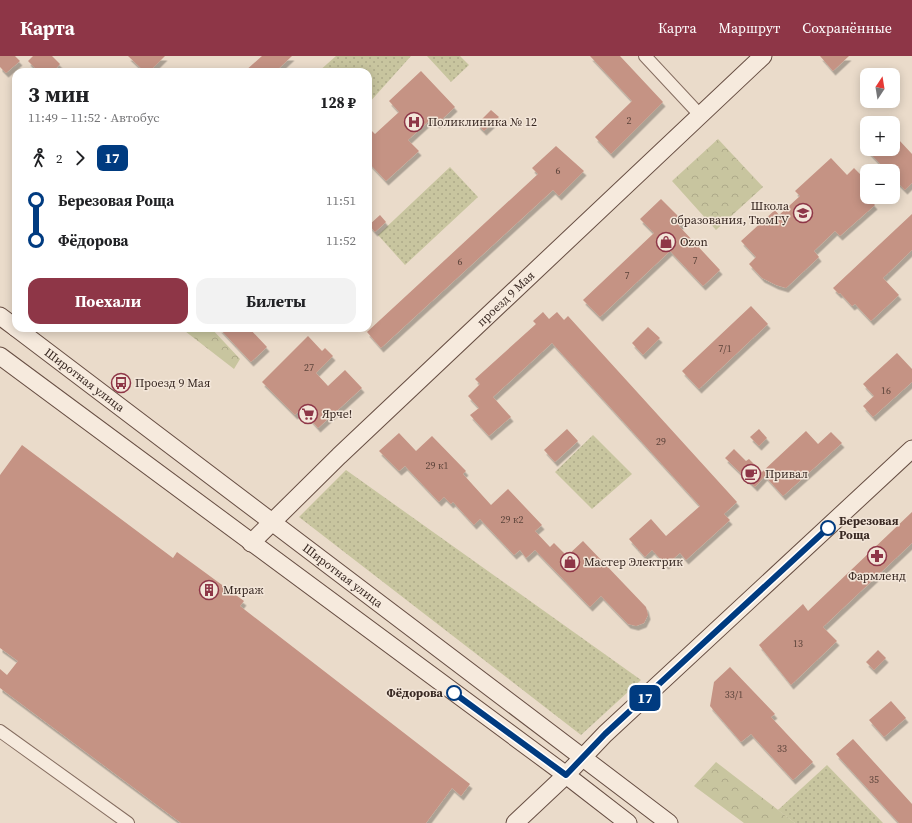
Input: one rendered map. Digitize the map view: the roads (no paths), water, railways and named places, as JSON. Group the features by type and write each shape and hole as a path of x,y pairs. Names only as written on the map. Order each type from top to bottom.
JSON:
{"main road":[{"name":"проезд 9 Мая","path":"251,543 339,456 763,56"},
{"name":"Широтная улица","path":"0,316 12,325"},
{"name":"Широтная улица","path":"21,332 669,823"},
{"path":"0,356 566,775 628,823"},
{"path":"515,823 664,679 912,449"}],"street":[{"path":"645,56 700,115"},
{"path":"0,731 128,823"}],"place":[{"name":"Поликлиника № 12","path":"414,122"},
{"name":"Школа образования, ТюмГУ","path":"803,213"},
{"name":"Ozon","path":"666,242"},
{"name":"Проезд 9 Мая","path":"121,383"},
{"name":"Ярче!","path":"308,414"},
{"name":"Привал","path":"751,474"},
{"name":"Березовая Роща","path":"828,528"},
{"name":"Фармленд","path":"877,556"},
{"name":"Мастер Электрик","path":"570,562"},
{"name":"Мираж","path":"209,590"},
{"name":"Фёдорова","path":"454,693"}]}
